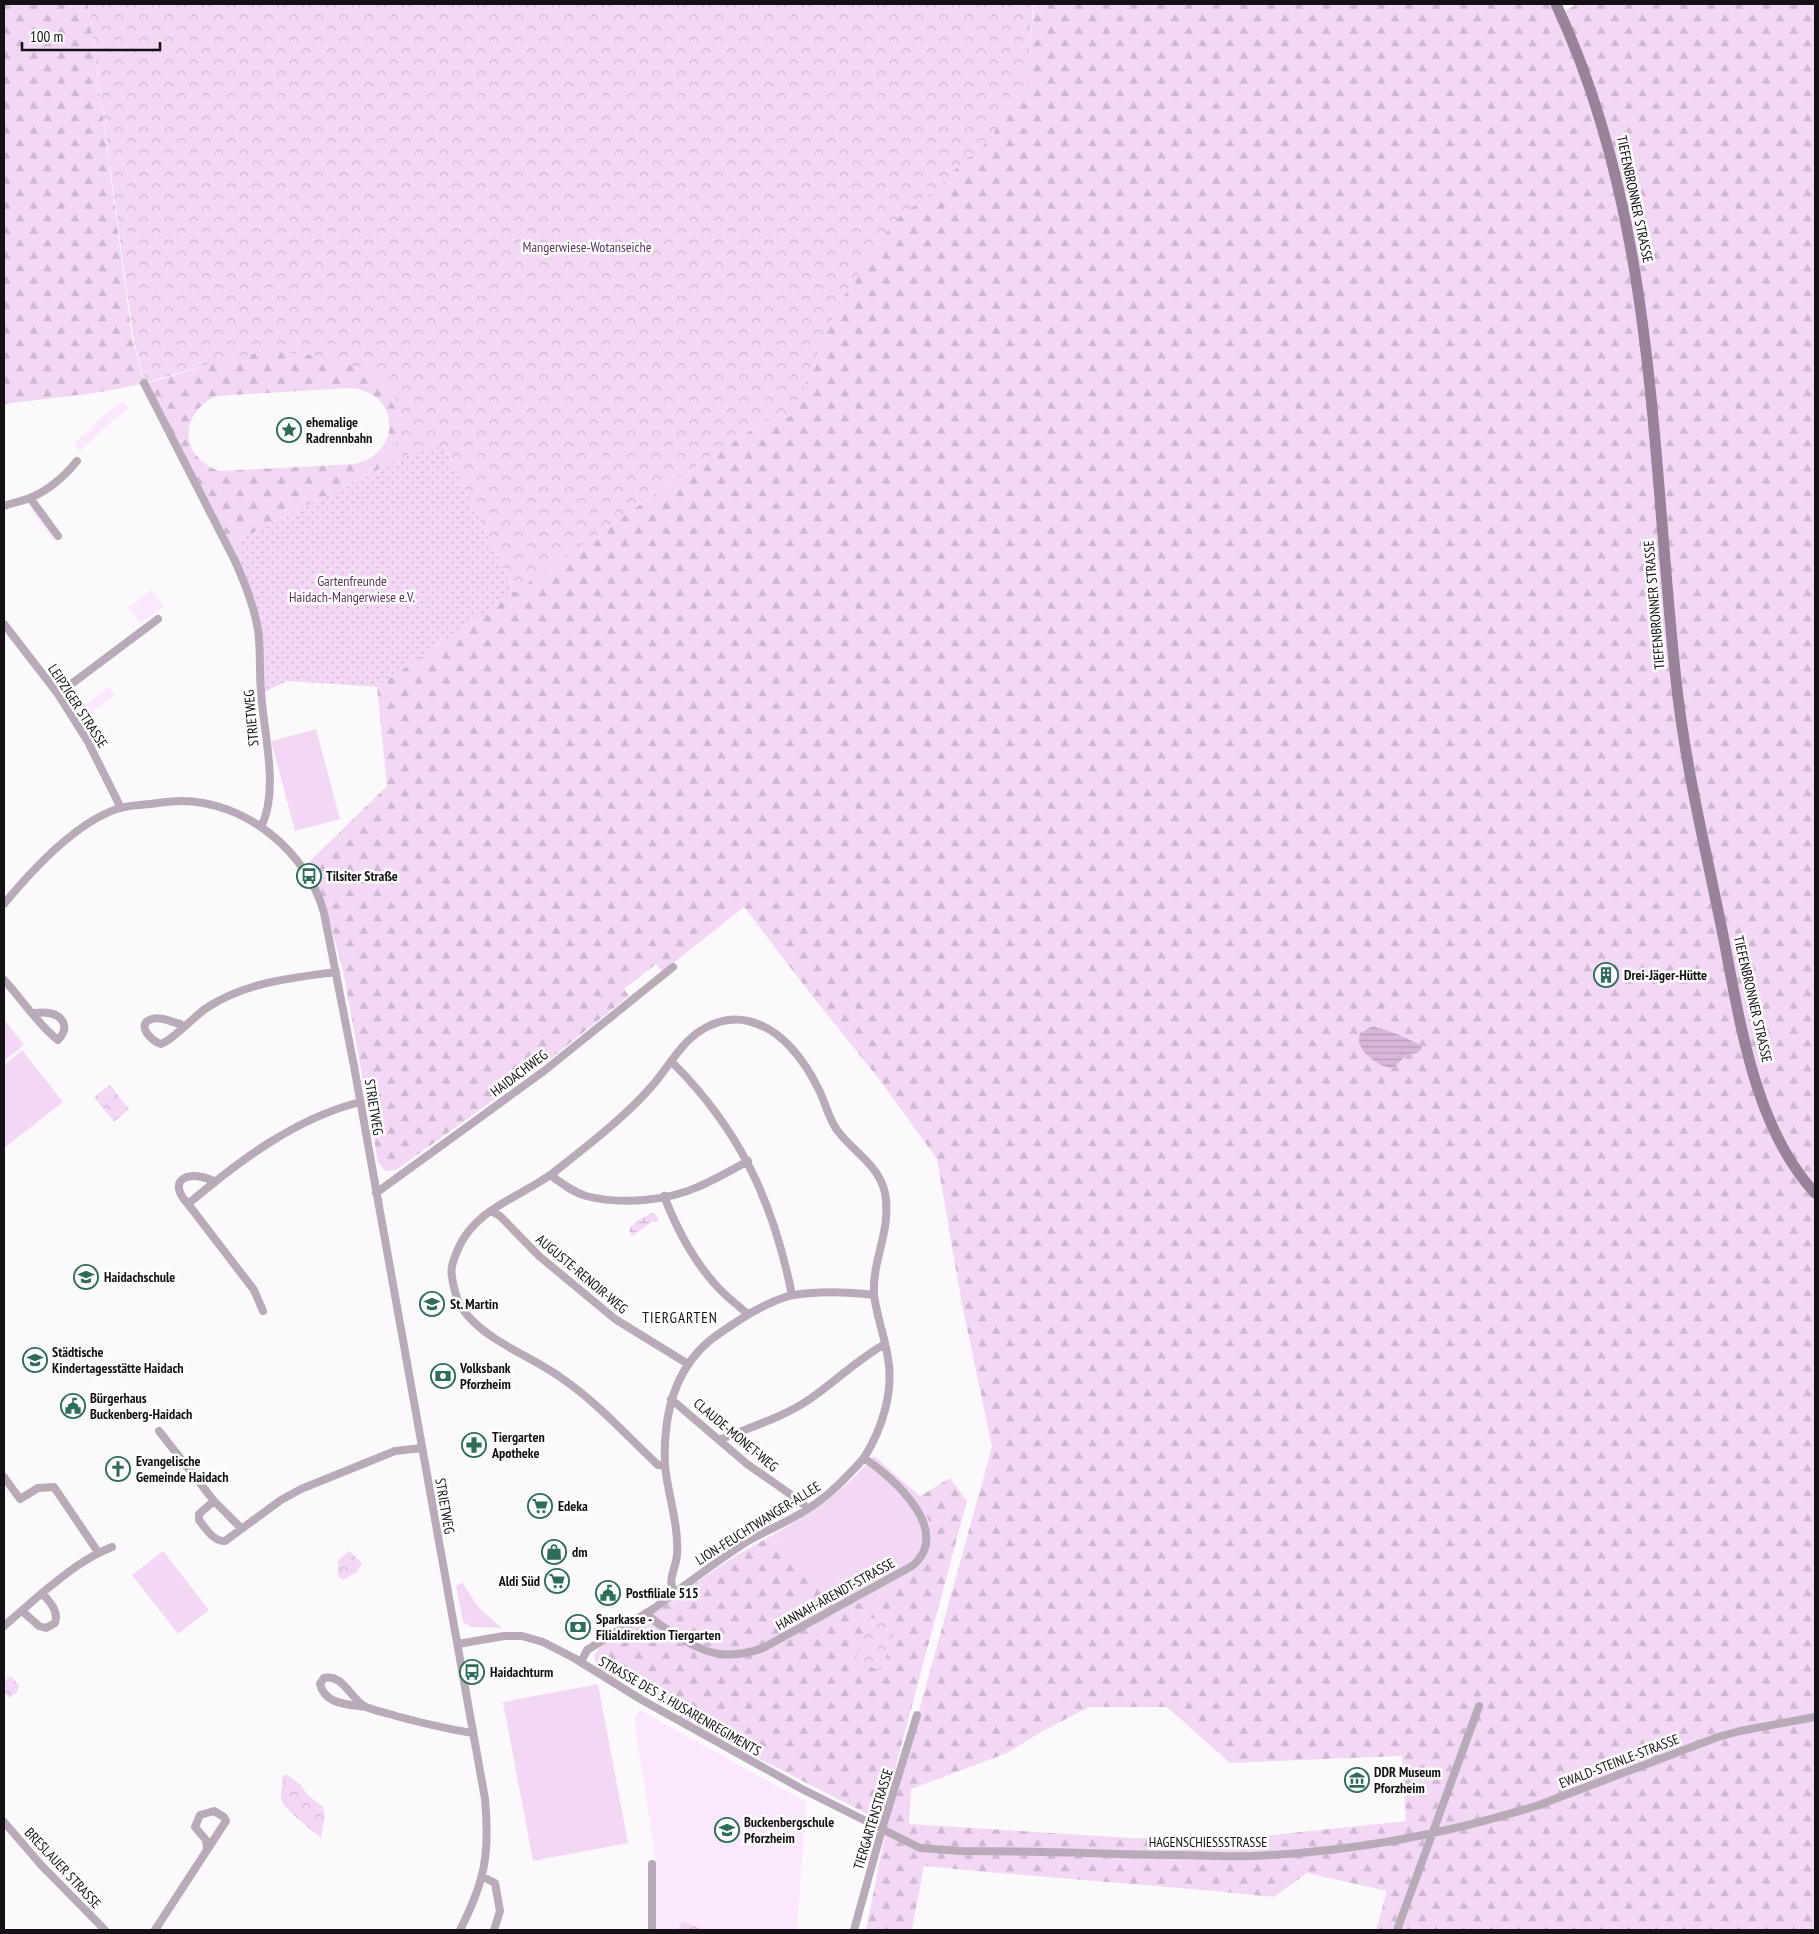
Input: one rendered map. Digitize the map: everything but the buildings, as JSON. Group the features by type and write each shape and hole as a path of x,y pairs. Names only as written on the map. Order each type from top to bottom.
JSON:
{"street":[{"name":"TIEFENBRONNER STRASSE","path":"1556,4 1580,59 1606,136 1621,195 1633,257 1646,348 1680,714 1690,776 1743,1033 1756,1081 1773,1128 1794,1166 1815,1193"},
{"name":"STRIETWEG","path":"144,384 235,561 247,589 259,642 269,779 266,817 261,827 281,843 311,882 322,907 336,972 458,1644 481,1774 487,1820 487,1848 483,1877 460,1930"},
{"path":"4,506 30,498 44,490 65,476 76,461"},
{"path":"30,498 58,536"},
{"path":"58,694 158,619"},
{"name":"LEIPZIGER STRASSE","path":"4,624 58,694 87,740 121,808"},
{"path":"4,904 29,874 76,832 104,815 121,808 181,801 228,810 261,827"},
{"name":"HAIDACHWEG","path":"376,1193 544,1071 673,968"},
{"path":"182,1027 180,1024 156,1018 146,1022 145,1028 149,1037 160,1044 166,1043 182,1027 206,1008 234,992 270,981 336,972"},
{"path":"4,980 32,1013"},
{"name":"LION-FEUCHTWANGER-ALLEE","path":"581,1662 587,1650 646,1613 675,1593 713,1564 753,1538 808,1510 825,1497 864,1458 879,1428 885,1410 889,1382 889,1362 874,1295 875,1272 886,1229 887,1209 884,1190 870,1163 842,1136 830,1120 820,1092 805,1065 776,1034 760,1024 746,1020 718,1022 689,1039 652,1086 627,1112 550,1175 477,1220 466,1234 452,1265 452,1279 457,1298 466,1315 483,1330 568,1383 599,1407 658,1465 665,1466 676,1533 677,1555 670,1581 675,1593"},
{"path":"672,1062 721,1118 748,1161 776,1228 792,1295"},
{"path":"188,1204 214,1182 290,1129 337,1108 360,1102"},
{"path":"550,1175 567,1187 586,1196 619,1200 664,1196 698,1187 748,1161"},
{"path":"214,1182 206,1177 190,1175 183,1178 179,1184 179,1194 254,1290 264,1311"},
{"path":"664,1196 673,1219 712,1282 748,1314"},
{"name":"AUGUSTE-RENOIR-WEG","path":"491,1211 500,1216 539,1256 616,1319 688,1364"},
{"path":"665,1466 665,1431 671,1399 688,1364 712,1338 748,1314 792,1295 839,1293 874,1295"},
{"path":"719,1440 766,1422 798,1406 843,1375 870,1352 885,1344"},
{"name":"CLAUDE-MONET-WEG","path":"671,1399 746,1464 800,1501 808,1510"},
{"path":"159,1432 214,1501 242,1529"},
{"path":"214,1501 198,1517 214,1537 221,1542 301,1489 395,1451 422,1448"},
{"name":"HANNAH-ARENDT-STRASSE","path":"646,1613 680,1638 705,1651 723,1655 743,1655 763,1648 912,1566 919,1560 925,1549 928,1539 925,1523 896,1484 880,1469 864,1458"},
{"path":"4,1477 20,1500 38,1488 54,1487 98,1552"},
{"path":"4,1626 62,1577 98,1552 112,1547"},
{"path":"22,1611 39,1626 46,1628 55,1623 55,1611 42,1593"},
{"name":"STRASSE DES 3. HUSARENREGIMENTS","path":"458,1644 504,1636 522,1636 544,1642 581,1662 642,1700 785,1780 882,1829"},
{"path":"366,1707 355,1700 338,1679 331,1676 324,1678 320,1684 326,1697 337,1702 366,1707 431,1725 473,1733"},
{"path":"1397,1930 1479,1706"},
{"name":"TIERGARTENSTRASSE","path":"854,1930 882,1829 917,1716"},
{"name":"EWALD-STEINLE-STRASSE","path":"1433,1833 1540,1805 1718,1737 1815,1717"},
{"path":"156,1930 226,1821 224,1817 214,1811 200,1815 196,1821 196,1827 206,1840 207,1849"},
{"name":"BRESLAUER STRASSE","path":"4,1822 42,1866 105,1930"},
{"name":"HAGENSCHIESSSTRASSE","path":"882,1829 920,1848 961,1851 1251,1856 1356,1847 1433,1833"},
{"path":"652,1864 652,1930"},
{"path":"483,1877 495,1883 500,1911 494,1930"}],"shaded area":[{"path":"123,401 129,408 79,452 75,442 91,429 95,422"},
{"path":"38,504 61,534 53,540 30,510"},
{"path":"152,589 164,606 140,624 128,608"},
{"path":"109,687 115,695 86,717 80,708"},
{"path":"1373,1026 1421,1045 1422,1049 1417,1053 1407,1055 1393,1068 1379,1064 1369,1057 1359,1044 1360,1033"},
{"name":"Buckenbergschule Pforzheim","path":"640,1710 806,1802 797,1930 656,1930 655,1857 634,1717"}],"green space":[{"path":"4,4 88,4 132,338 145,384 204,366 1033,4 1028,67 1034,4 1561,4 1565,11 1577,4 1815,4 1815,1930 1376,1930 1387,1891 1307,1873 1274,1897 924,1866 912,1929 918,1930 866,1930 886,1830 992,1447 961,1299 937,1159 879,1079 744,907 662,972 656,964 624,989 629,996 541,1066 396,1170 385,1171 378,1162 343,971 327,912 305,866 387,786 377,687 709,457 765,421 444,446 414,452 228,545 144,384 95,393 4,404","holes":["349,388 366,391 378,399 386,410 389,423 388,436 381,448 370,458 354,464 220,471 207,465 197,456 191,446 190,424 195,413 216,396","1378,1027 1421,1045 1422,1049 1417,1053 1407,1055 1399,1063 1389,1068 1379,1064 1367,1053 1359,1039 1363,1030","1089,1707 1167,1707 1230,1763 1402,1756 1406,1821 1224,1840 1132,1838 909,1824 911,1789 1007,1753 1041,1732"]},
{"name":"Mangerwiese-Wotanseiche","path":"88,4 1033,4 1026,88 1010,100 1003,109 992,137 974,155 964,160 939,188 899,217 876,246 836,309 792,416 765,421 703,461 515,592 444,446 414,452 378,470 400,436 399,408 389,388 364,371 347,364 309,355 273,352 230,359 145,383 133,337"},
{"name":"Gartenfreunde Haidach-Mangerwiese e.V.","path":"444,446 515,592 377,687 287,681 263,693 259,632 228,545 414,452"},
{"path":"316,729 340,819 295,831 271,741"},
{"path":"4,1019 24,1045 4,1061"},
{"path":"22,1050 63,1102 4,1148 4,1065"},
{"path":"110,1085 129,1109 114,1122 94,1097"},
{"path":"651,1213 655,1214 659,1220 654,1223 653,1221 632,1236 629,1230 634,1223"},
{"path":"874,1456 920,1496 930,1525 931,1546 919,1567 898,1585 839,1613 776,1533 828,1499 852,1479"},
{"path":"950,1478 967,1501 881,1821 679,1718 682,1711 620,1675 616,1680 596,1667 594,1655 601,1646 737,1555 776,1533 839,1612 898,1585 919,1567 931,1546 930,1525 920,1496"},
{"path":"163,1551 209,1610 178,1634 132,1575"},
{"path":"349,1551 362,1563 357,1572 343,1580 338,1576 338,1561"},
{"path":"462,1582 479,1608 502,1628 471,1627 463,1622 456,1586"},
{"path":"870,1617 897,1627 881,1671 855,1661"},
{"path":"11,1676 19,1685 17,1692 9,1698 4,1691 4,1681"},
{"path":"598,1684 628,1843 533,1861 503,1702"},
{"path":"286,1774 301,1785 307,1794 323,1807 325,1816 321,1838 285,1807 281,1796 282,1777"},
{"path":"682,1921 704,1930 678,1930"}],"place":[{"name":"ehemalige Radrennbahn","path":"289,430"},
{"name":"Tilsiter Straße","path":"309,876"},
{"name":"Drei-Jäger-Hütte","path":"1606,975"},
{"name":"Haidachschule","path":"86,1277"},
{"name":"St. Martin","path":"432,1304"},
{"name":"Städtische Kindertagesstätte Haidach","path":"35,1360"},
{"name":"Volksbank Pforzheim","path":"443,1376"},
{"name":"Bürgerhaus Buckenberg-Haidach","path":"73,1406"},
{"name":"Tiergarten Apotheke","path":"474,1445"},
{"name":"Evangelische Gemeinde Haidach","path":"118,1469"},
{"name":"Edeka","path":"540,1506"},
{"name":"dm","path":"554,1552"},
{"name":"Aldi Süd","path":"557,1581"},
{"name":"Postfiliale 515","path":"608,1593"},
{"name":"Sparkasse - Filialdirektion Tiergarten","path":"578,1627"},
{"name":"Haidachturm","path":"472,1672"},
{"name":"DDR Museum Pforzheim","path":"1357,1780"},
{"name":"Buckenbergschule Pforzheim","path":"727,1830"}],"district":[{"name":"TIERGARTEN","path":"680,1318"}]}
